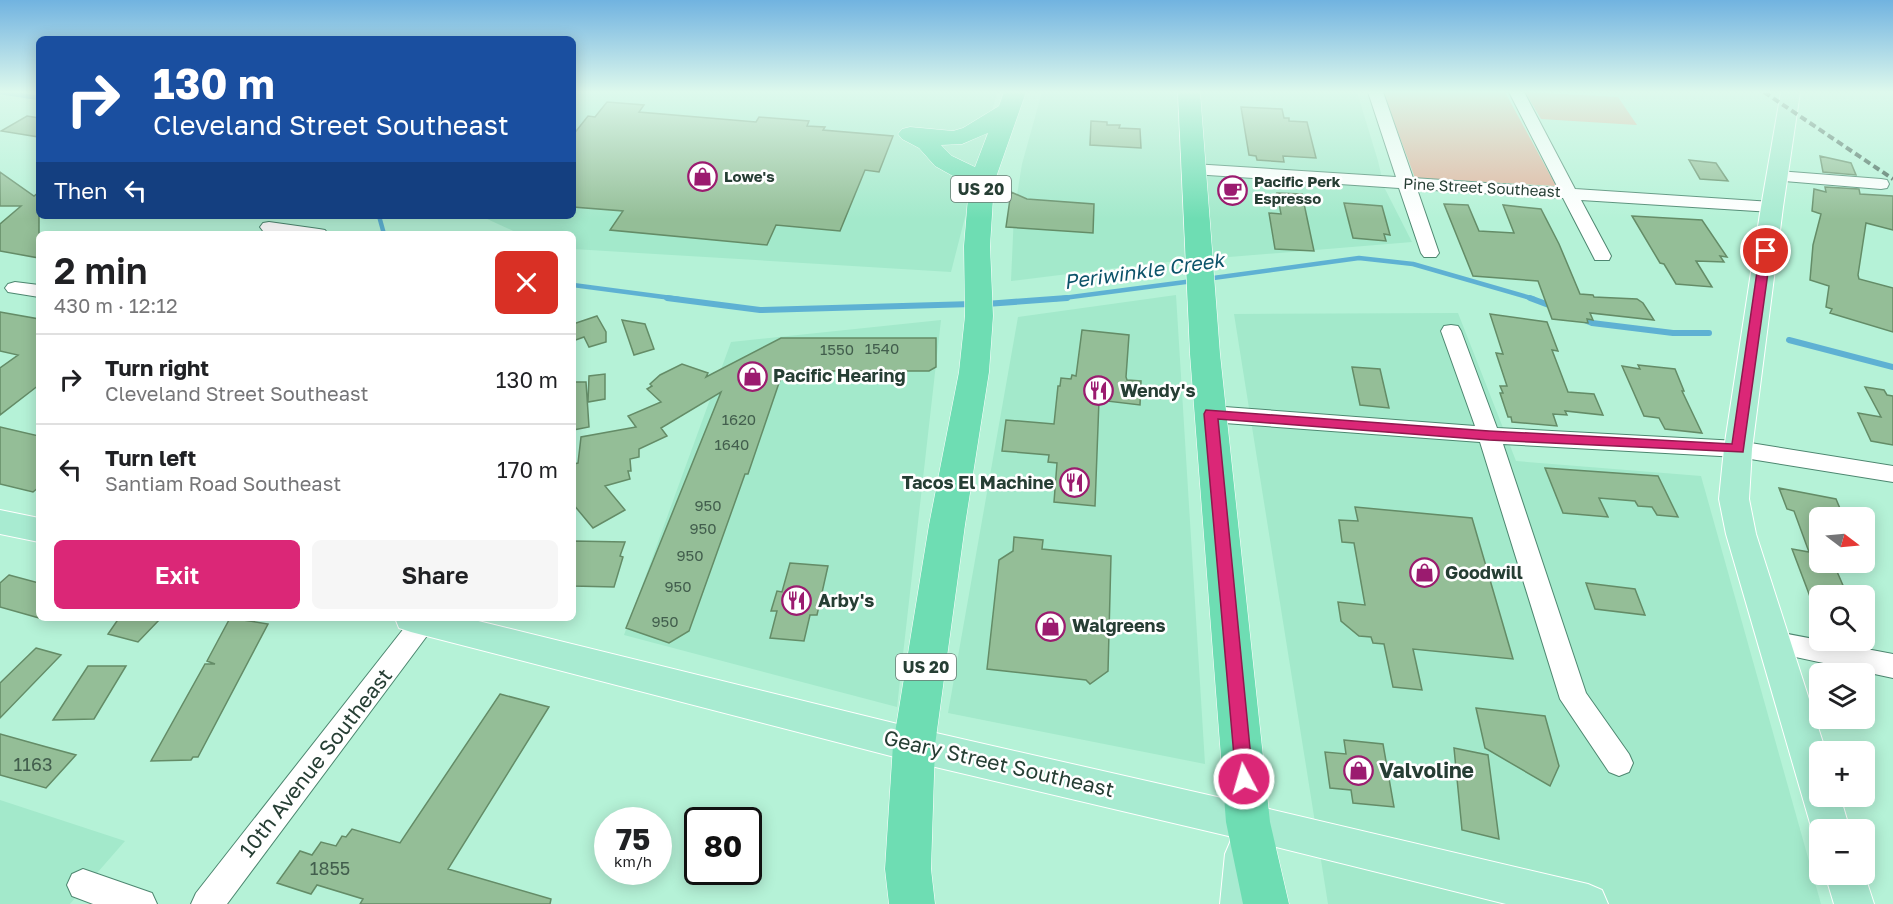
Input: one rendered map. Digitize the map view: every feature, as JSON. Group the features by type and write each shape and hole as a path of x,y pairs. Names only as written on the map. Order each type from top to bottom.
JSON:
{"highway":[{"path":"910,134 928,141 939,158 967,171 982,183"},
{"path":"911,134 965,138 970,134"},
{"name":"US 20","path":"908,892 914,745 947,525 974,372 979,303 977,246 982,183 1000,134"},
{"path":"1191,134 1198,269 1248,822 1266,904"}],"main road":[{"path":"1784,134 1738,449 1734,499 1741,534 1809,759"},
{"path":"0,522 36,529"},
{"name":"Geary Street Southeast","path":"422,621 914,745 1588,904"},
{"path":"1240,904 1248,822"},
{"path":"1848,885 1854,904"}],"street":[{"path":"1389,134 1430,253"},
{"path":"1539,134 1602,256"},
{"name":"Pine Street Southeast","path":"1193,169 1772,207"},
{"path":"1777,176 1881,184"},
{"path":"268,227 304,231"},
{"path":"15,288 36,291"},
{"path":"1451,331 1489,435 1574,699 1619,764"},
{"path":"1211,414 1489,435 1738,449 1893,474"},
{"name":"10th Avenue Southeast","path":"207,904 417,621"},
{"path":"1773,642 1893,666"},
{"path":"83,885 141,904"}],"shaded area":[{"path":"576,134 986,134 951,272 576,249 576,231 513,231 487,219 576,219"},
{"path":"1030,134 1370,134 1384,187 1412,242 1156,263 1011,281 1014,214 1022,164"},
{"path":"1399,134 1528,134 1556,186 1415,178"},
{"path":"1176,295 1205,764 948,713 1018,317"},
{"path":"1458,313 1516,461 1701,476 1809,861 1809,885 1816,885 1821,904 1328,904 1234,314"},
{"path":"941,320 897,707 624,635 731,342"},
{"path":"0,800 125,841 70,904 0,904"}],"building":[{"name":"Lowe's","path":"576,134 893,136 879,172 865,170 840,231 776,225 767,245 610,230 623,211 576,207"},
{"path":"1090,134 1140,134 1141,148 1090,145"},
{"path":"1246,134 1310,134 1316,158 1283,156 1284,162 1257,160 1256,156 1249,155"},
{"path":"1820,156 1851,163 1856,175 1823,172"},
{"path":"1689,160 1716,163 1728,181 1700,179"},
{"path":"0,172 34,196 36,194 36,219 39,219 39,231 36,231 36,257 0,251 0,224 21,206 0,206"},
{"path":"1825,187 1859,189 1860,194 1893,196 1893,230 1866,223 1858,275 1859,279 1893,288 1893,332 1830,313 1832,309 1826,307 1829,286 1810,280 1813,245 1821,214 1812,211 1814,189 1826,192"},
{"path":"1011,192 1027,199 1094,204 1093,233 1006,227"},
{"path":"1277,193 1302,194 1314,251 1275,249 1269,213 1281,214"},
{"path":"1344,203 1382,206 1390,235 1384,234 1386,241 1353,238"},
{"path":"1444,204 1468,205 1479,231 1514,233 1503,205 1541,209 1580,294 1637,299 1643,303 1654,320 1590,313 1593,320 1587,319 1588,323 1552,319 1538,281 1473,276"},
{"path":"1632,216 1702,220 1727,257 1720,256 1724,262 1696,261 1712,287 1676,284 1664,264 1660,263"},
{"path":"0,312 36,318 36,387 0,415 0,368 18,355 0,351"},
{"path":"1490,314 1547,322 1558,351 1552,350 1568,392 1594,394 1603,415 1565,411 1567,415 1553,414 1557,426 1512,422 1500,393 1503,393 1500,386 1507,386 1496,353 1503,354"},
{"path":"597,316 606,332 606,342 589,347 584,337 576,340 576,323"},
{"path":"622,320 645,324 654,349 634,355"},
{"path":"1082,330 1129,335 1126,377 1127,380 1141,381 1140,405 1099,400 1095,506 1054,502 1057,463 1048,462 1049,455 1002,451 1006,420 1054,424 1061,378 1071,379 1072,375 1076,376"},
{"path":"781,338 936,338 936,367 929,371 795,371 780,380 748,474 745,474 689,631 669,643 626,628 721,392 661,428 667,436 639,449 639,457 630,459 631,471 628,471 630,479 605,486 625,510 593,528 576,508 576,463 578,463 581,437 636,427 628,416 661,402 647,389 660,375 682,364 708,373 706,377"},
{"path":"1638,365 1675,369 1684,391 1682,391 1702,433 1665,429 1659,418 1644,416 1622,366 1640,369"},
{"path":"1352,367 1380,369 1389,408 1360,405"},
{"path":"605,374 605,399 588,402 589,376"},
{"path":"576,382 586,382 589,427 576,429"},
{"path":"1865,387 1884,390 1887,395 1893,396 1893,445 1871,441 1858,413 1881,417"},
{"path":"0,427 36,435 36,490 33,492 0,484"},
{"path":"1545,468 1658,476 1678,517 1657,515 1652,507 1638,506 1635,501 1599,498 1608,517 1563,513"},
{"path":"1779,488 1836,499 1839,507 1809,507 1809,552 1794,511 1787,509"},
{"name":"Goodwill","path":"1355,507 1472,518 1513,659 1413,649 1422,690 1393,687 1384,644 1373,643 1371,637 1359,636 1341,621 1338,602 1365,605 1354,543 1342,542 1339,520 1358,521"},
{"name":"Walgreens","path":"1014,537 1043,540 1042,549 1111,556 1108,671 1090,684 1086,680 987,669 999,560 1013,551"},
{"path":"576,541 625,542 614,587 576,586"},
{"path":"1792,549 1809,552 1809,573 1838,573 1843,585 1809,585 1809,594"},
{"name":"Arby's","path":"790,563 828,566 817,615 810,615 804,641 770,638 777,611 771,611 777,591 782,592"},
{"path":"9,575 36,582 36,617 0,607 0,583"},
{"path":"1586,583 1635,589 1645,615 1595,609"},
{"path":"117,621 158,621 138,642 108,634"},
{"path":"228,621 268,624 198,757 193,757 191,760 151,761 205,664 215,664 207,661"},
{"path":"36,648 61,655 0,718 0,683"},
{"path":"88,666 126,666 94,719 53,720"},
{"path":"500,694 549,707 448,869 551,899 550,904 360,904 363,899 317,885 311,894 277,883 300,851 312,855 321,842 336,846 342,836 346,837 352,829 400,843"},
{"path":"1476,708 1545,716 1559,766 1550,786 1485,748"},
{"path":"0,734 76,755 46,788 0,775"},
{"name":"Valvoline","path":"1344,740 1383,744 1394,807 1353,803 1351,790 1330,788 1325,752 1346,754"},
{"path":"1454,748 1488,755 1499,839 1462,830"}],"waterway":[{"name":"Periwinkle Creek","path":"380,219 383,231"},
{"name":"Periwinkle Creek","path":"1206,279 1359,258 1413,264 1534,299"},
{"name":"Periwinkle Creek","path":"1059,299 1193,281"},
{"name":"Periwinkle Creek","path":"576,285 679,299"},
{"name":"Periwinkle Creek","path":"667,298 760,310 973,304"},
{"name":"Periwinkle Creek","path":"1059,299 1067,298"},
{"name":"Periwinkle Creek","path":"1530,298 1554,307"},
{"name":"Periwinkle Creek","path":"986,304 1059,299"},
{"name":"Periwinkle Creek","path":"1580,318 1592,323 1673,333 1709,333"},
{"name":"Periwinkle Creek","path":"1789,340 1893,367"}],"railway":[{"path":"1827,134 1893,179"}],"place":[{"name":"Lowe's","path":"703,177"},
{"name":"Pacific Perk Espresso","path":"1233,191"},
{"name":"Pacific Hearing","path":"752,376"},
{"name":"Wendy's","path":"1099,391"},
{"name":"Tacos El Machine","path":"1075,483"},
{"name":"Goodwill","path":"1424,573"},
{"name":"Arby's","path":"797,601"},
{"name":"Walgreens","path":"1051,626"},
{"name":"Valvoline","path":"1358,771"}],"route":[{"path":"1244,779 1211,414 1489,435 1738,449 1766,251"}]}
